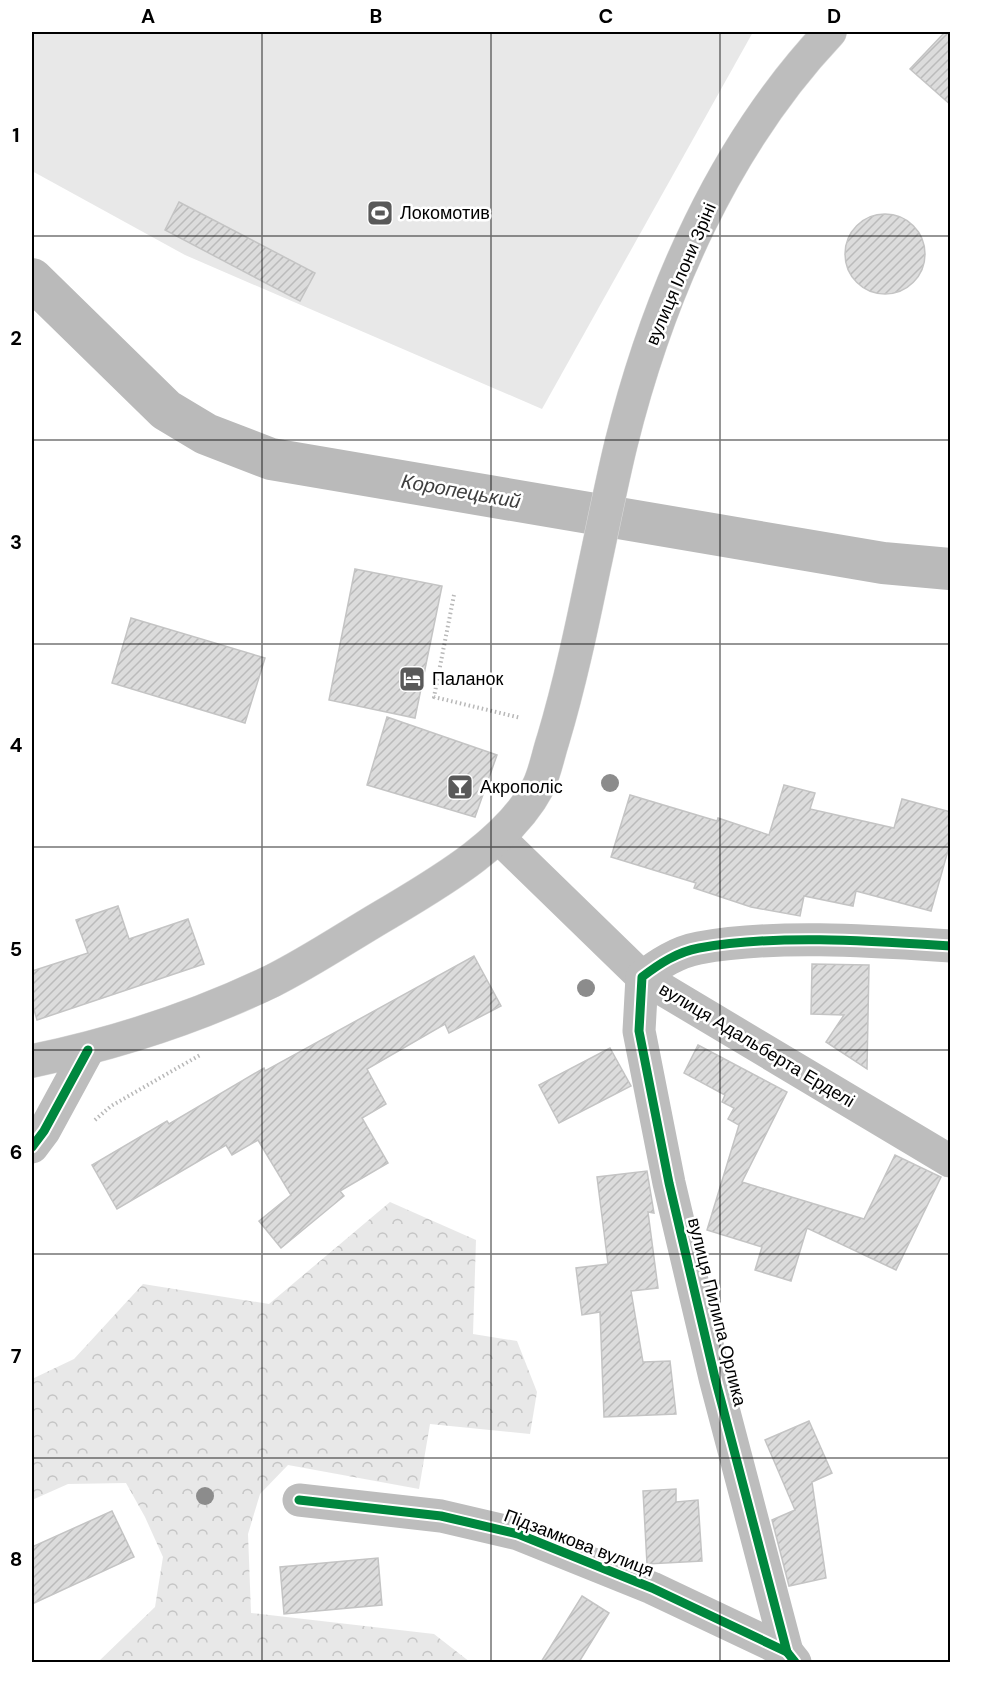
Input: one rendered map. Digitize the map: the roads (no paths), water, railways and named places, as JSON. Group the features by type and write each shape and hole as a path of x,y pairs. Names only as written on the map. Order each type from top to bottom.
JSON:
{"main road":[{"name":"вулиця Ілони Зріні","path":"32,1061 88,1050 229,1001 277,979 435,885 499,838 538,787 572,678 622,442 653,339 690,245 715,194 791,76 830,32"},
{"name":"вулиця Адальберта Ерделі","path":"499,838 642,977 951,1161"},
{"path":"642,977 665,960 698,948 828,940 951,946"},
{"name":"вулиця Пилипа Орлика","path":"642,977 639,1031 669,1184 715,1378 791,1657"},
{"path":"32,1147 45,1131 88,1050"},
{"name":"Підзамкова вулиця","path":"299,1500 441,1516 518,1534 652,1588 791,1657"}],"waterway":[{"name":"Коропецький","path":"32,279 166,410 206,434 271,459 883,563 950,569"}],"place":[{"name":"Локомотив","path":"380,213"},
{"name":"Паланок","path":"412,679"},
{"name":"Акрополіс","path":"460,787"}]}
